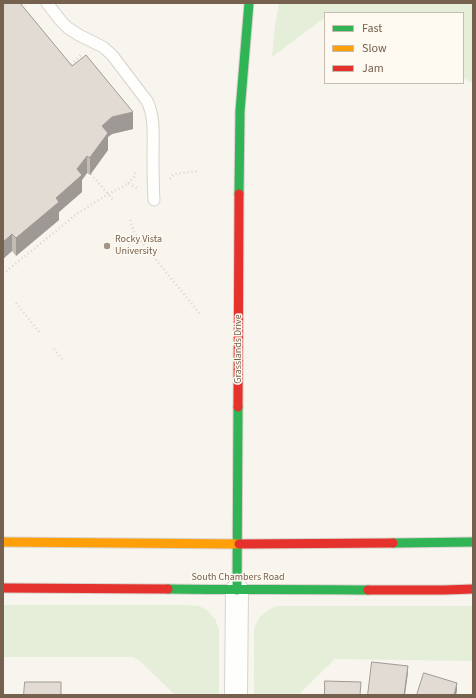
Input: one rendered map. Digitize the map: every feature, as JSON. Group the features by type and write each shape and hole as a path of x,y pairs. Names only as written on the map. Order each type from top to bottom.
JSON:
{"main road":[{"name":"Grasslands Drive","path":"237,590 240,119 249,3"},
{"path":"3,542 237,544 473,542"},
{"name":"South Chambers Road","path":"3,588 237,590 473,589"}],"street":[{"name":"Grasslands Drive","path":"236,695 237,590"}],"lane":[{"path":"47,3 68,28 103,47 112,55 147,101 150,108 153,129 154,200"}],"path":[{"path":"68,67 84,52 81,51"},
{"path":"3,274 69,220 108,194 128,183 134,177 137,166"},
{"path":"170,179 174,174 199,171"},
{"path":"91,174 114,201"},
{"path":"128,183 137,188"},
{"path":"130,220 134,232 139,239 201,315"},
{"path":"16,303 40,333"},
{"path":"54,349 64,361"}],"green space":[{"path":"279,3 473,3 473,83 464,78 464,12 324,12 324,18 272,57"},
{"path":"3,605 199,606 207,610 215,619 219,629 219,695 175,695 139,660 132,657 3,657"},
{"path":"279,606 473,606 473,661 335,659 298,695 254,695 255,625 266,611"}],"building":[{"path":"3,3 20,3 72,66 86,55 133,112 112,117 102,126 108,133 90,158 87,156 77,169 82,175 56,198 59,202 16,238 12,234 3,242"},
{"path":"372,662 408,666 404,695 368,695"},
{"path":"424,673 457,683 454,695 417,695"},
{"path":"325,681 361,682 360,695 325,695"},
{"path":"25,682 61,682 61,695 24,695"}],"traffic: fast":[{"path":"239,194 240,111 249,3"},
{"path":"237,590 238,407"},
{"path":"393,543 473,542"},
{"path":"168,589 368,590"}],"traffic: slow":[{"path":"3,542 239,544"}],"traffic: jam":[{"path":"238,407 239,194"},
{"path":"239,544 393,543"},
{"path":"3,588 168,589"},
{"path":"368,590 473,589"}],"place":[{"name":"Rocky Vista University","path":"107,246"}]}
